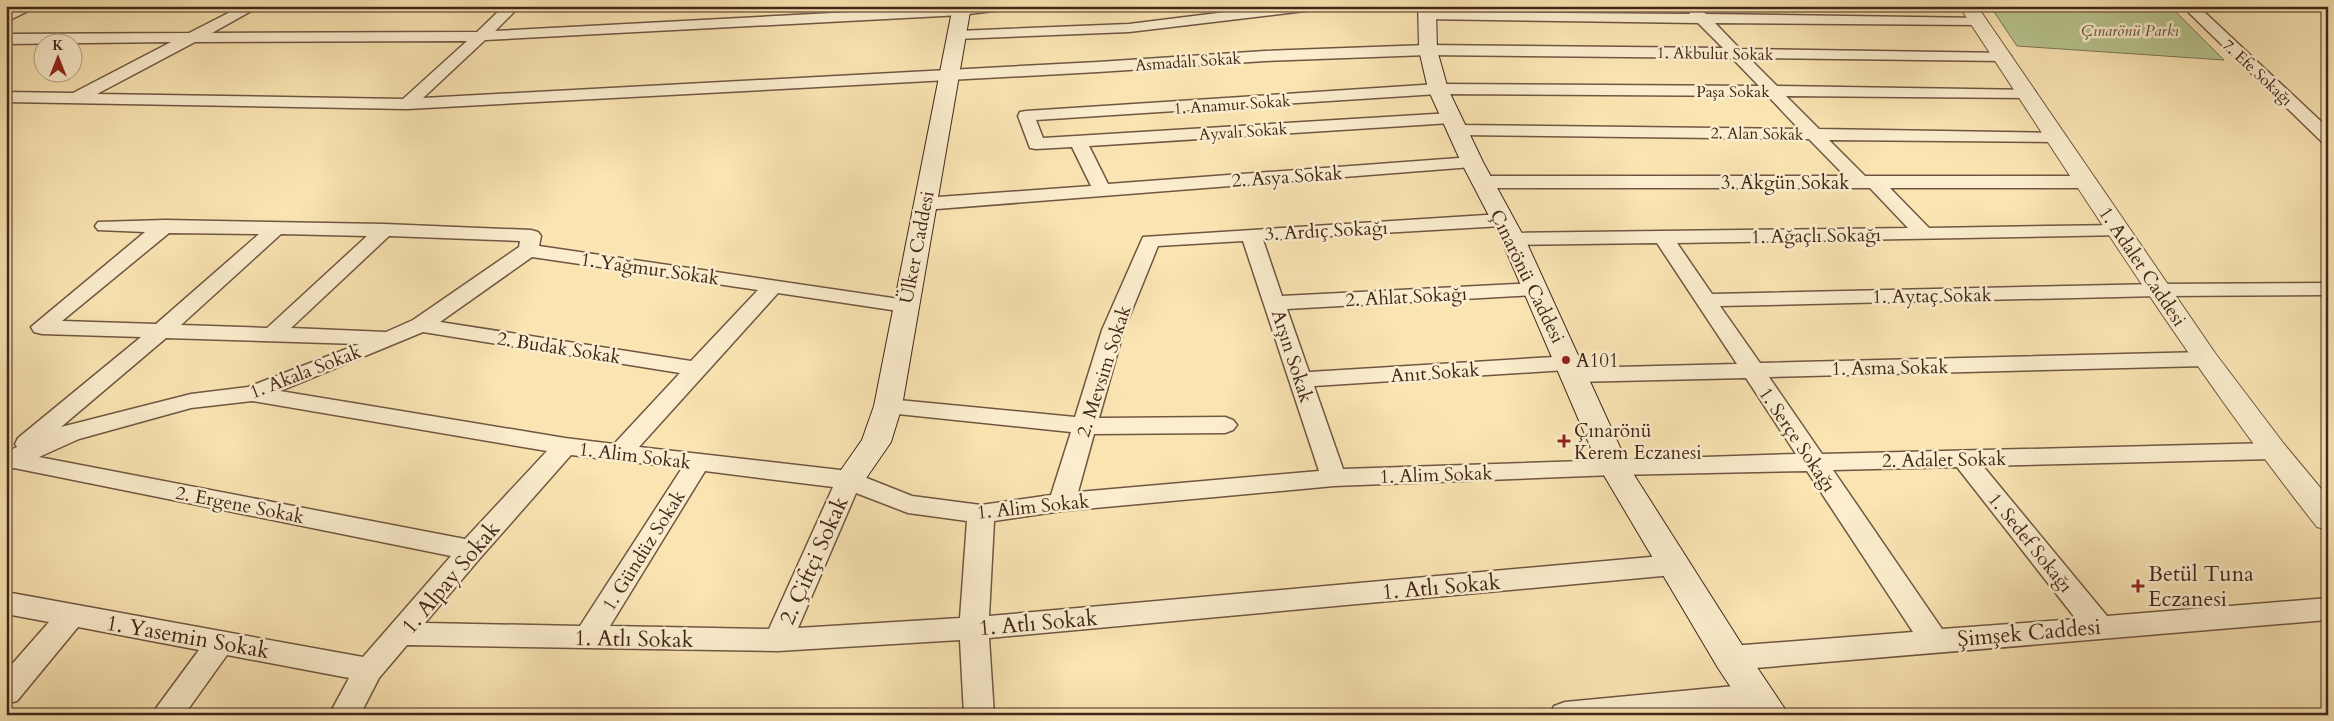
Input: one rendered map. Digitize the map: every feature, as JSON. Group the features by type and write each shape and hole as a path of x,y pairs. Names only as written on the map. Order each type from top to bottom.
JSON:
{"main road":[{"name":"Ülker Caddesi","path":"849,480 876,442 888,406 905,306 962,8"},
{"name":"Çınarönü Caddesi","path":"1427,11 1428,50 1438,89 1536,289 1614,467 1731,658 1763,705"},
{"name":"1. Adalet Caddesi","path":"1974,14 2205,358 2273,451 2328,519"}],"street":[{"path":"76,98 253,6"},
{"path":"407,104 512,6"},
{"path":"6,39 480,36 1001,6"},
{"path":"957,35 1129,28 1313,6"},
{"path":"1690,6 1813,134 1923,233"},
{"name":"7. Efe Sokağı","path":"2189,6 2328,138"},
{"path":"1427,11 1702,18 1974,14"},
{"name":"1. Akbulut Sokak","path":"1428,50 2002,56"},
{"name":"Asmadalı Sokak","path":"6,97 407,104 1098,67 1265,56 1428,50"},
{"name":"Paşa Sokak","path":"1438,89 2028,93"},
{"name":"1. Anamur Sokak","path":"1036,144 1026,116 1242,104 1438,89"},
{"name":"2. Alan Sokak","path":"1454,124 1813,134 2057,137"},
{"name":"Ayvalı Sokak","path":"1036,144 1454,124"},
{"path":"1078,141 1102,190"},
{"name":"2. Asya Sokak","path":"924,204 1102,190 1477,172"},
{"name":"3. Akgün Sokak","path":"1477,172 1868,182 2088,182"},
{"path":"105,226 384,230 531,236 528,250"},
{"path":"165,226 42,327 389,338"},
{"path":"8,461 162,330 277,228"},
{"name":"3. Ardıç Sokağı","path":"1150,241 1251,235 1508,229"},
{"name":"1. Ağaçlı Sokağı","path":"1508,229 1663,237 2118,231"},
{"path":"272,334 384,230"},
{"name":"Arşın Sokak","path":"1251,235 1334,478"},
{"name":"1. Serçe Sokağı","path":"1663,237 1934,640"},
{"name":"2. Mevsim Sokak","path":"1062,502 1113,330 1150,241"},
{"name":"1. Yağmur Sokak","path":"528,250 905,306"},
{"name":"1. Akala Sokak","path":"8,461 70,433 142,412 191,401 252,394 326,366 421,325 528,250"},
{"path":"620,453 773,286"},
{"name":"2. Ahlat Sokağı","path":"1275,303 1536,289"},
{"name":"1. Aytaç Sokak","path":"1705,300 2159,290 2328,289"},
{"name":"2. Budak Sokak","path":"421,325 697,369"},
{"name":"1. Asma Sokak","path":"1572,369 1752,370 2205,358"},
{"name":"Anıt Sokak","path":"1301,380 1572,369"},
{"name":"1. Alim Sokak","path":"252,394 565,446 849,480 908,504 981,514 1062,502 1334,478 1614,467"},
{"path":"888,406 1085,426 1225,425"},
{"name":"1. Alpay Sokak","path":"344,715 369,670 471,550 565,446"},
{"name":"2. Adalet Sokak","path":"1614,467 2273,451"},
{"name":"1. Sedef Sokağı","path":"1962,458 2099,626"},
{"name":"2. Ergene Sokak","path":"8,461 471,550"},
{"name":"1. Gündüz Sokak","path":"588,637 698,463"},
{"name":"2. Çiftçi Sokak","path":"778,640 849,480"},
{"path":"979,715 974,628 981,514"},
{"name":"1. Atlı Sokak","path":"401,634 778,640 974,628 1673,565"},
{"name":"1. Yasemin Sokak","path":"6,603 369,670"},
{"name":"Şimşek Caddesi","path":"1731,658 2099,626 2328,609"},
{"path":"6,692 72,615"},
{"path":"166,715 221,642"},
{"path":"1565,715 1763,705"}],"green space":[{"name":"Çınarönü Parkı","path":"1990,6 2119,6 2174,10 2224,60 2017,46"}],"place":[{"name":"A101","path":"1566,360"},
{"name":"Çınarönü Kerem Eczanesi","path":"1564,441"},
{"name":"Betül Tuna Eczanesi","path":"2138,586"}]}
